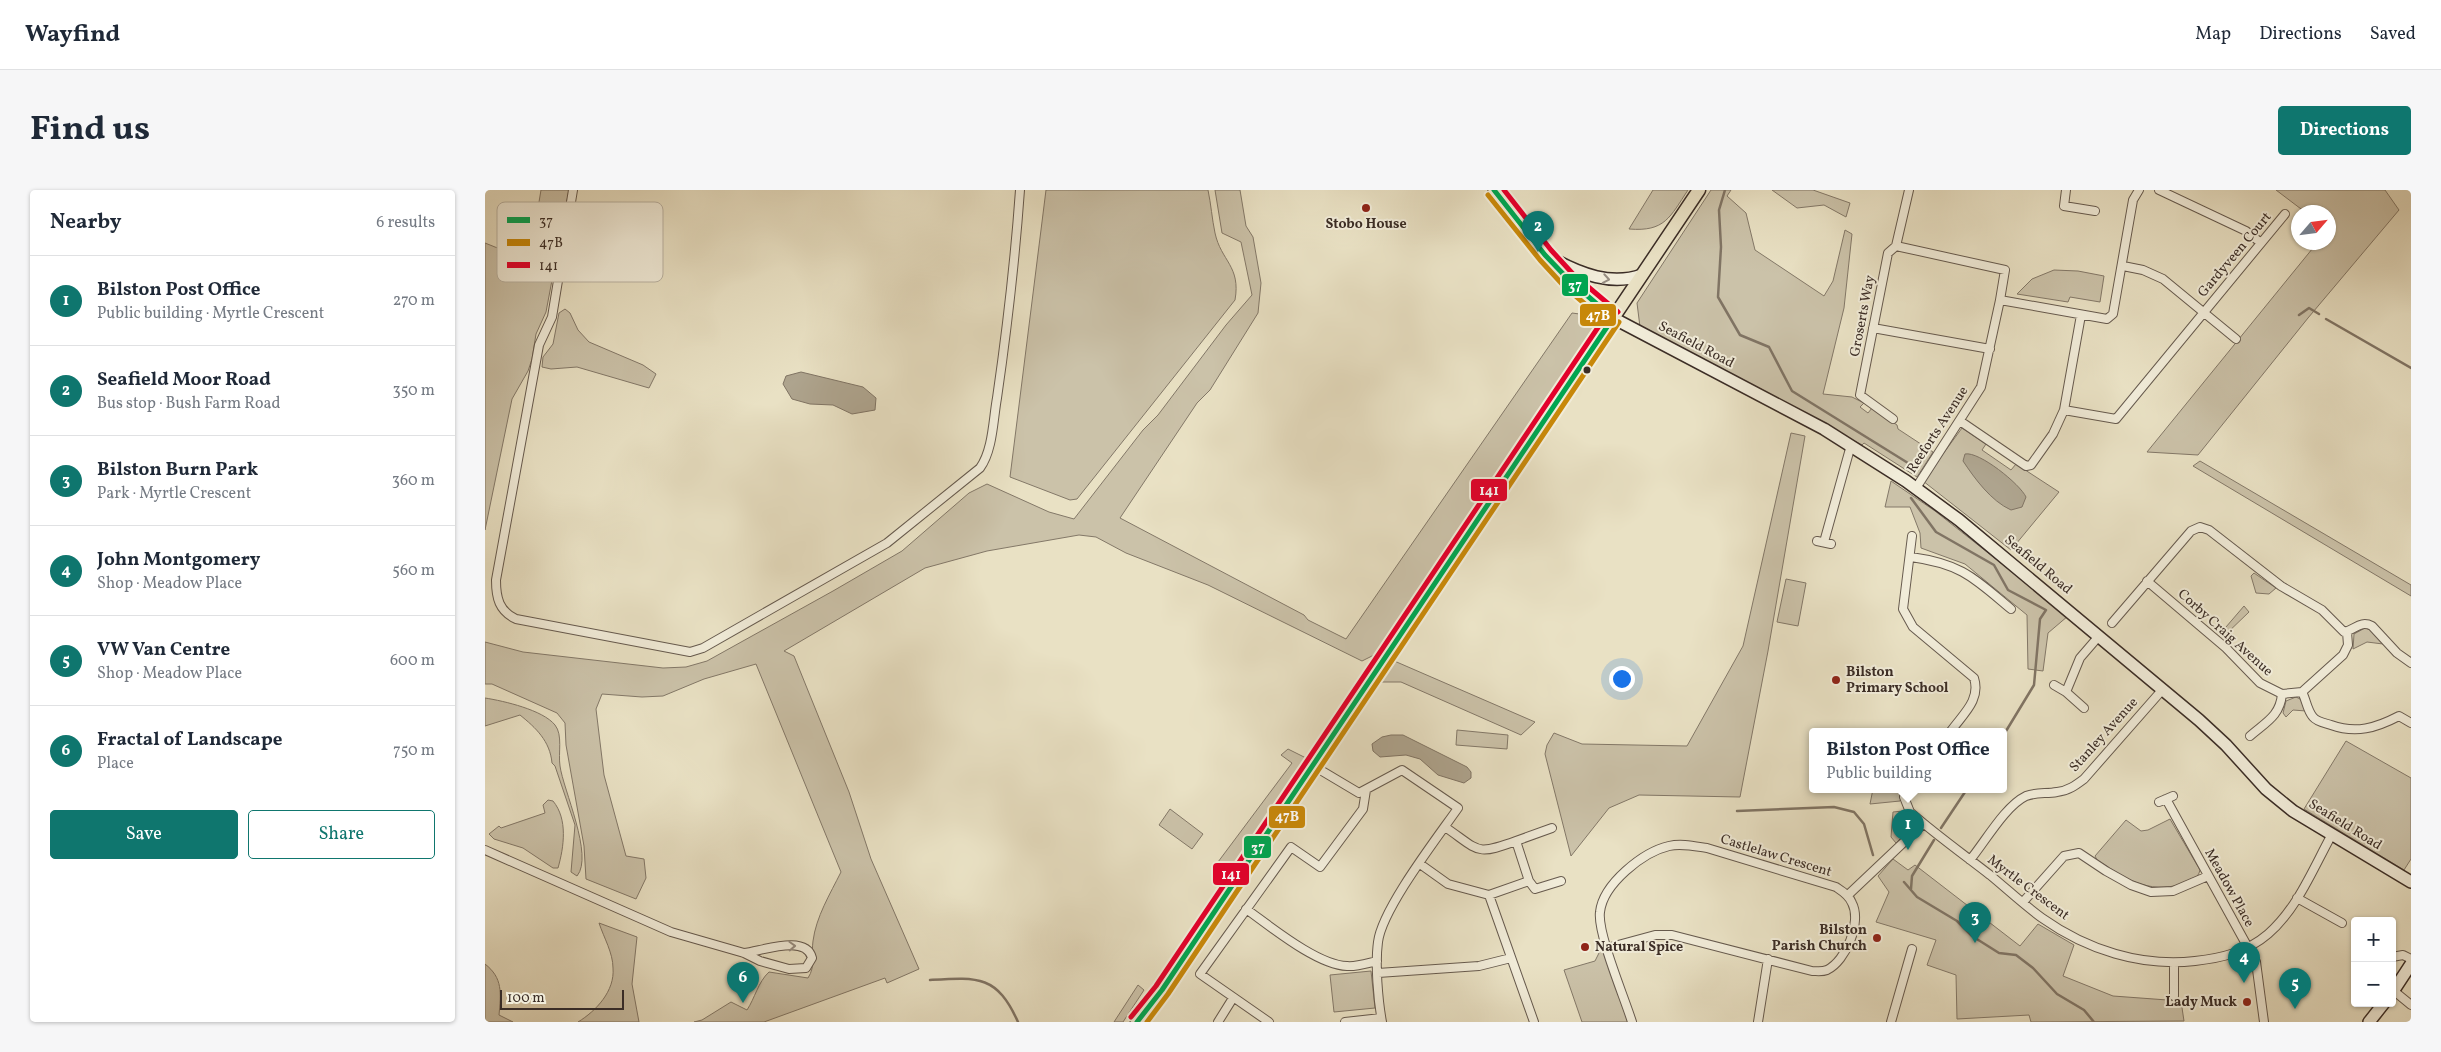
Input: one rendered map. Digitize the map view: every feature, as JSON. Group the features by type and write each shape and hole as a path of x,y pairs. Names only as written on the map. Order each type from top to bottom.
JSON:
{"main road":[{"path":"1137,1022 1162,990 1699,190"}],"street":[{"path":"558,282 552,317 544,330 536,364 496,580 496,595 500,607 508,615 516,619 690,652 703,648 887,542 973,473 985,461 1008,323 1020,190"},
{"name":"Seafield Road","path":"1494,190 1545,255 1568,279 1613,318 1789,410 1851,445 1916,488 1959,520 2163,689 2227,745 2266,789 2293,811 2331,836 2411,882"},
{"name":"Groserts Way","path":"1893,419 1860,395 1888,253 1897,246 1909,190"},
{"path":"2066,190 2064,206 2095,211"},
{"path":"2000,300 2081,315 2111,318 2123,266 2133,200 2139,190"},
{"path":"2159,190 2246,231 2261,243"},
{"name":"Gardyveen Court","path":"2064,410 2116,419 2285,214"},
{"name":"Reeforts Avenue","path":"1897,246 2005,270 1981,387 1916,488"},
{"path":"1545,255 1573,269 1601,278 1626,281 1642,275"},
{"path":"2123,266 2143,270 2163,279 2236,339"},
{"path":"1960,421 2029,466 2053,434 2064,410 2081,315"},
{"path":"1873,328 1990,349"},
{"path":"1824,542 1851,445"},
{"path":"2113,623 2191,531 2200,527 2209,530 2281,586 2322,610 2342,630 2347,632"},
{"path":"1912,536 1911,557 1903,609 1913,627 1974,678 1977,688 1976,696 1953,728"},
{"path":"1911,557 1957,567 2011,610"},
{"name":"Corby Craig Avenue","path":"2147,581 2226,648 2260,683 2282,694"},
{"path":"2347,632 2361,624 2372,626 2397,652 2411,663"},
{"path":"2250,736 2277,713 2281,706 2282,694 2302,692 2343,655 2348,645 2347,632"},
{"path":"2066,692 2080,658 2099,636"},
{"path":"2054,685 2066,692 2084,708"},
{"name":"Stanley Avenue","path":"1970,860 2012,806 2019,801 2039,792 2058,792 2071,788 2085,779 2163,689"},
{"path":"2302,692 2311,715 2316,719 2342,729 2361,730 2373,728 2399,716 2411,723"},
{"path":"1313,765 1359,794 1402,770 1458,808 1387,916 1378,941 1377,961 1382,1020 1345,1022"},
{"path":"1269,1022 1200,974 1291,847 1320,867 1363,809 1366,790"},
{"name":"Myrtle Crescent","path":"1906,793 1904,797 1906,805 1923,824 2042,918 2070,936 2121,956 2174,963 2210,959 2232,954 2248,947 2267,934 2283,919 2297,898 2331,836"},
{"name":"Meadow Place","path":"2166,799 2248,947 2258,972 2264,1022"},
{"path":"1607,948 1655,935 1672,935 1812,971 1825,972 1841,960 1856,918 1853,904 1848,895 1923,824"},
{"path":"1445,827 1481,851 1491,850 1552,828"},
{"path":"1517,841 1529,881 1535,889 1561,881"},
{"name":"Castlelaw Crescent","path":"1632,1022 1601,930 1599,912 1604,899 1617,879 1651,853 1670,846 1687,845 1707,848 1836,886 1848,895"},
{"path":"485,850 671,932 743,953 759,961 789,969 806,968 812,958 810,952 804,946 792,945 743,953"},
{"path":"2023,902 2064,856 2072,853 2079,853 2106,872 2131,885 2151,892 2173,891 2208,876"},
{"path":"1420,864 1448,884 1489,895 1529,881"},
{"path":"1489,895 1534,1022"},
{"path":"2297,898 2342,922"},
{"path":"1246,908 1289,940 1326,961 1346,966 1377,961"},
{"path":"1891,1022 1913,950"},
{"path":"2396,956 2403,955 2411,959"},
{"path":"1378,973 1479,966 1511,958"},
{"path":"1759,1022 1768,959"},
{"path":"2174,963 2174,996"},
{"path":"2396,987 2411,964"},
{"path":"2396,994 2411,1005"},
{"path":"1218,1022 1233,998"},
{"path":"2369,1022 2381,1007"}],"shaded area":[{"path":"541,190 569,190 567,202 539,202"},
{"path":"1046,190 1208,190 1215,233 1221,250 1233,271 1236,289 1235,300 1077,499 1070,500 1010,477"},
{"path":"1215,190 1240,190 1246,226 1253,237 1261,283 1258,313 1210,390 1197,403 1120,518 1346,639 1572,313 1587,315 1597,328 1376,654 1362,661 1208,585 1126,553 1096,537 1079,535 987,551 925,568 784,651 794,656 849,792 871,859 919,969 887,983 885,978 764,1022 694,1022 702,1020 731,1002 747,1010 762,980 769,972 808,978 813,964 813,941 817,923 841,872 756,664 704,679 663,696 642,697 602,694 596,709 604,775 626,856 644,859 646,878 636,899 586,879 584,846 566,745 565,723 557,713 492,684 485,684 485,642 523,652 663,668 686,667 707,661 902,551 969,493 987,484 1049,512 1074,519 1143,430 1158,415 1226,325 1252,295 1241,242 1222,233"},
{"path":"1653,190 1688,190 1671,215 1659,225 1651,228 1629,229"},
{"path":"1711,190 1731,190 1727,196 1746,213 1755,250 1824,296 1833,281 1845,230 1852,234 1844,308 1823,394 1852,397 1864,403 1860,407 1868,413 1872,408 1897,425 1898,429 1933,452 1917,477 1864,443 1862,445 1640,327 1637,303"},
{"path":"1772,190 1813,190 1850,203 1846,217 1824,205 1797,208"},
{"path":"2276,190 2385,190 2399,210 2308,318 2198,455 2147,452 2311,250 2336,250 2336,205 2296,205"},
{"path":"485,243 497,248 497,282 552,282 546,312 536,334 528,371 512,399 485,530"},
{"path":"2054,270 2078,271 2104,276 2100,302 2070,297 2068,302 2017,294 2032,279"},
{"path":"565,309 570,313 578,330 589,342 643,365 656,374 649,388 577,367 551,369 542,367 543,357 553,344 559,313"},
{"path":"801,372 863,387 876,398 875,410 852,414 833,405 810,404 792,399 783,384 786,376"},
{"path":"1962,428 1986,444 1982,450 2011,470 2016,464 2059,492 2011,550 1923,481"},
{"path":"1791,433 1805,436 1768,651 1740,797 1639,795 1609,808 1571,856 1545,754 1547,745 1554,733 1582,744 1687,746 1743,646"},
{"path":"1965,454 1971,454 1989,463 2016,484 2026,497 2022,507 2011,510 1990,495 1963,461"},
{"path":"2200,461 2411,585 2411,596 2193,466"},
{"path":"1891,481 1935,511 2068,616 2048,633 2043,671 2028,669 2027,615 1965,564 1921,548 1920,533 1910,507 1885,507"},
{"path":"2254,573 2276,588 2269,594 2256,593 2251,576"},
{"path":"1786,579 1806,583 1798,626 1777,622"},
{"path":"2244,606 2249,612 2223,637 2220,634"},
{"path":"2365,628 2371,630 2383,644 2367,642 2353,649 2354,634"},
{"path":"1392,660 1535,722 1521,735 1401,682 1377,682"},
{"path":"2296,697 2302,700 2306,711 2293,710 2286,717 2283,713 2286,701"},
{"path":"485,698 533,711 555,725 560,739 562,777 580,838 582,854 581,866 577,876 571,872 575,825 545,742 537,730 520,715 485,726"},
{"path":"1457,730 1508,735 1507,749 1456,745"},
{"path":"1403,735 1467,767 1471,772 1471,778 1464,783 1438,775 1420,759 1406,755 1380,757 1373,751 1372,744 1382,737"},
{"path":"2346,741 2411,778 2411,859 2404,870 2304,809"},
{"path":"1288,749 1308,759 1230,880 1215,866 1292,763 1281,755"},
{"path":"1872,793 1903,793 1900,801 1870,804"},
{"path":"548,800 553,801 558,808 563,825 562,851 558,868 553,868 523,848 494,839 489,834 499,826 501,828 545,813 543,805"},
{"path":"1170,809 1203,834 1192,849 1159,825"},
{"path":"1903,811 1908,817 1910,829 1896,843 1891,837 1893,812"},
{"path":"2170,819 2200,870 2198,876 2191,881 2170,887 2147,886 2128,879 2097,860 2095,856 2126,820 2141,831 2148,830"},
{"path":"1893,859 1908,870 1915,865 2020,946 2038,924 2074,945 2063,976 2113,996 2181,1001 2184,1021 2031,1022 2029,1015 1957,1019 1956,975 1927,965 1936,940 1876,922 1889,892 1878,876"},
{"path":"599,923 637,937 632,984 639,1022 578,1022 598,1006 608,992 613,976 612,957"},
{"path":"1602,947 1629,1022 1582,1022 1564,970 1595,961"},
{"path":"485,964 491,969 500,986 499,1015 513,1022 485,1022"},
{"path":"1371,971 1375,1008 1334,1012 1330,975"},
{"path":"1138,985 1144,990 1123,1022 1114,1022"}],"waterway":[{"path":"1725,190 1719,210 1721,247 1718,297 1740,335 1769,347 1792,391 1908,463"},
{"path":"2299,315 2309,308 2319,314"},
{"path":"2326,319 2411,368"},
{"path":"1911,498 1936,532 1994,565 2008,590 2046,610 2040,619 2034,685 2007,729"},
{"path":"1941,828 1964,793"},
{"path":"1737,811 1834,807 1854,812 1864,824 1873,855"},
{"path":"1911,889 1912,876 1934,840"},
{"path":"1904,882 1917,897 1957,921 1972,936 1999,953 2016,955 2033,968 2057,994 2084,1010 2094,1022"},
{"path":"930,980 961,979 984,982 994,987 1002,995 1018,1022"}],"transit line":[{"name":"37","path":"1494,190 1545,255 1568,279 1613,318"},
{"name":"141","path":"1504,190 1551,250 1573,274 1618,312"},
{"name":"47B","path":"1488,195 1540,260 1563,285 1608,324"},
{"name":"141","path":"1131,1017 1156,986 1607,314"},
{"name":"37","path":"1137,1022 1162,990 1613,318"},
{"name":"47B","path":"1147,1022 1168,994 1619,322"}],"place":[{"name":"Stobo House","path":"1366,208"},
{"name":"Seafield Moor Road","path":"1538,252"},
{"name":"Bilston Primary School","path":"1836,680"},
{"name":"Bilston Post Office","path":"1908,850"},
{"name":"Bilston Parish Church","path":"1877,938"},
{"name":"Bilston Burn Park","path":"1975,943"},
{"name":"Natural Spice","path":"1585,947"},
{"name":"John Montgomery","path":"2244,983"},
{"name":"Lady Muck","path":"2247,1002"},
{"name":"Fractal of Landscape","path":"743,1003"},
{"name":"VW Van Centre","path":"2295,1009"}]}
